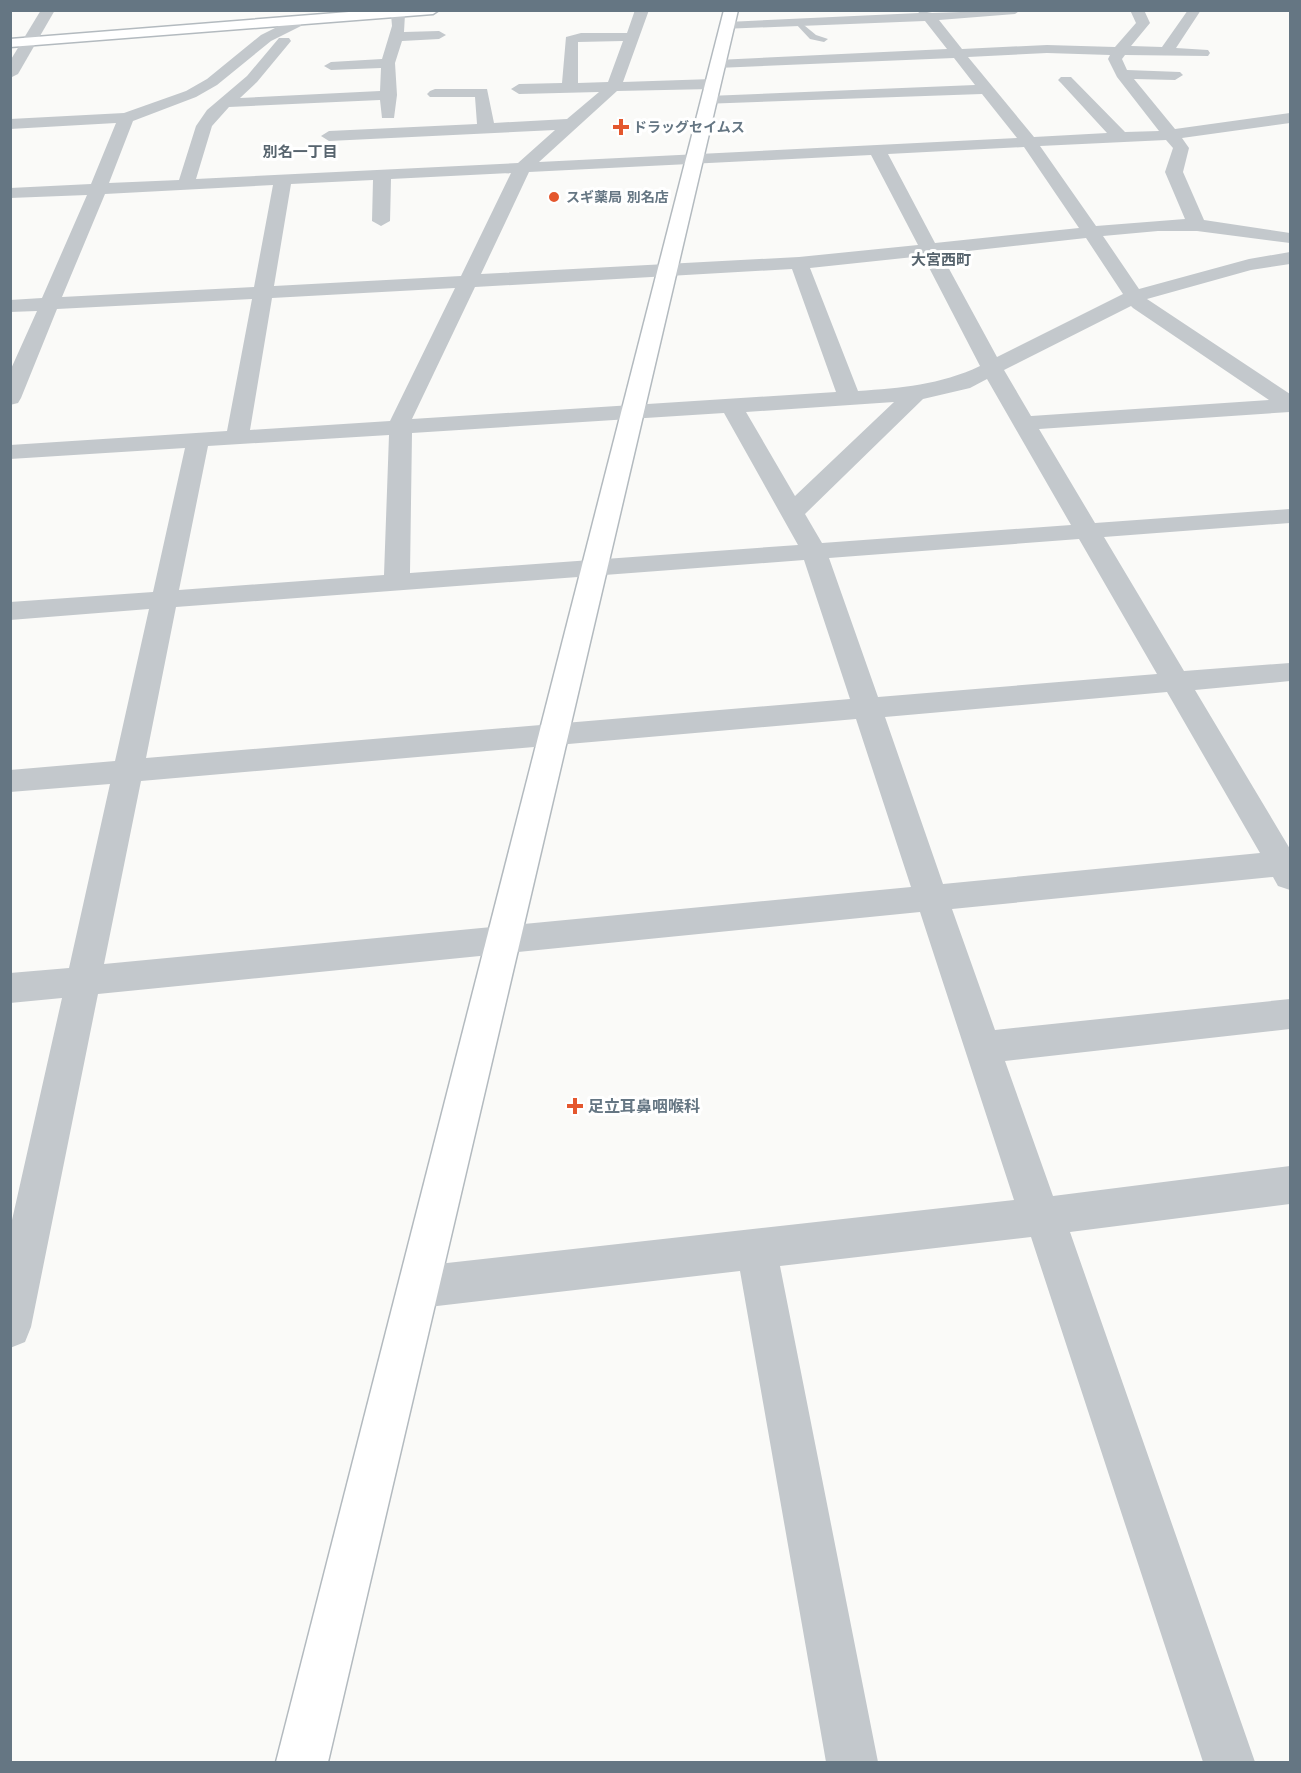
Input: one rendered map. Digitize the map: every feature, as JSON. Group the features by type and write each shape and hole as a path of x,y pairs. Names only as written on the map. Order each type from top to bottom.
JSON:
{"street":[{"path":"10,74 48,10"},
{"path":"10,43 306,18 433,10"},
{"path":"397,582 401,419 523,167 614,86 642,10"},
{"path":"302,1762 731,10"},
{"path":"838,59 820,43 824,39 847,31 926,14 1015,10"},
{"path":"1137,10 1143,23 1119,50 1115,59 1122,74 1181,148 1174,172 1197,225"},
{"path":"1167,51 1195,10"},
{"path":"381,221 392,84 388,63 399,26 398,14"},
{"path":"926,14 1029,142 1140,304 1290,404"},
{"path":"186,184 204,126 224,103 258,73 295,27 306,18"},
{"path":"10,124 126,118 191,94 212,82 266,38 306,18"},
{"path":"727,26 799,23 847,31"},
{"path":"395,37 439,35"},
{"path":"570,87 571,40 581,37 632,37"},
{"path":"717,64 1047,50 1203,53"},
{"path":"331,66 388,63"},
{"path":"1122,74 1175,75"},
{"path":"1066,80 1120,137"},
{"path":"224,103 392,84"},
{"path":"519,89 614,86 710,93 987,89"},
{"path":"435,94 482,92 486,123 482,129"},
{"path":"1137,94 1159,94"},
{"path":"10,398 126,118"},
{"path":"10,193 1169,135 1290,118"},
{"path":"1272,121 1290,132"},
{"path":"329,136 572,124"},
{"path":"10,988 933,898 1288,868 1086,531 992,368 877,150"},
{"path":"237,437 283,179"},
{"path":"10,306 799,263 1158,225 1197,225 1290,238"},
{"path":"10,452 400,426 850,400 915,394 962,383 1135,296 1249,265 1290,258"},
{"path":"799,263 850,400"},
{"path":"793,512 915,394"},
{"path":"1024,423 1290,404"},
{"path":"732,407 814,551 1229,1762"},
{"path":"10,1327 166,600 198,440"},
{"path":"10,611 1290,516"},
{"path":"10,781 869,706 1290,672"},
{"path":"983,1047 1290,1014"},
{"path":"420,1287 1042,1216 1290,1185"},
{"path":"756,1247 852,1762"}],"lane":[{"path":"799,23 813,37 824,39"}],"place":[{"name":"ドラッグセイムス","path":"621,127"},
{"name":"スギ薬局 別名店","path":"554,197"},
{"name":"足立耳鼻咽喉科","path":"575,1106"}],"district":[{"name":"別名一丁目","path":"300,152"},
{"name":"大宮西町","path":"941,260"}]}
